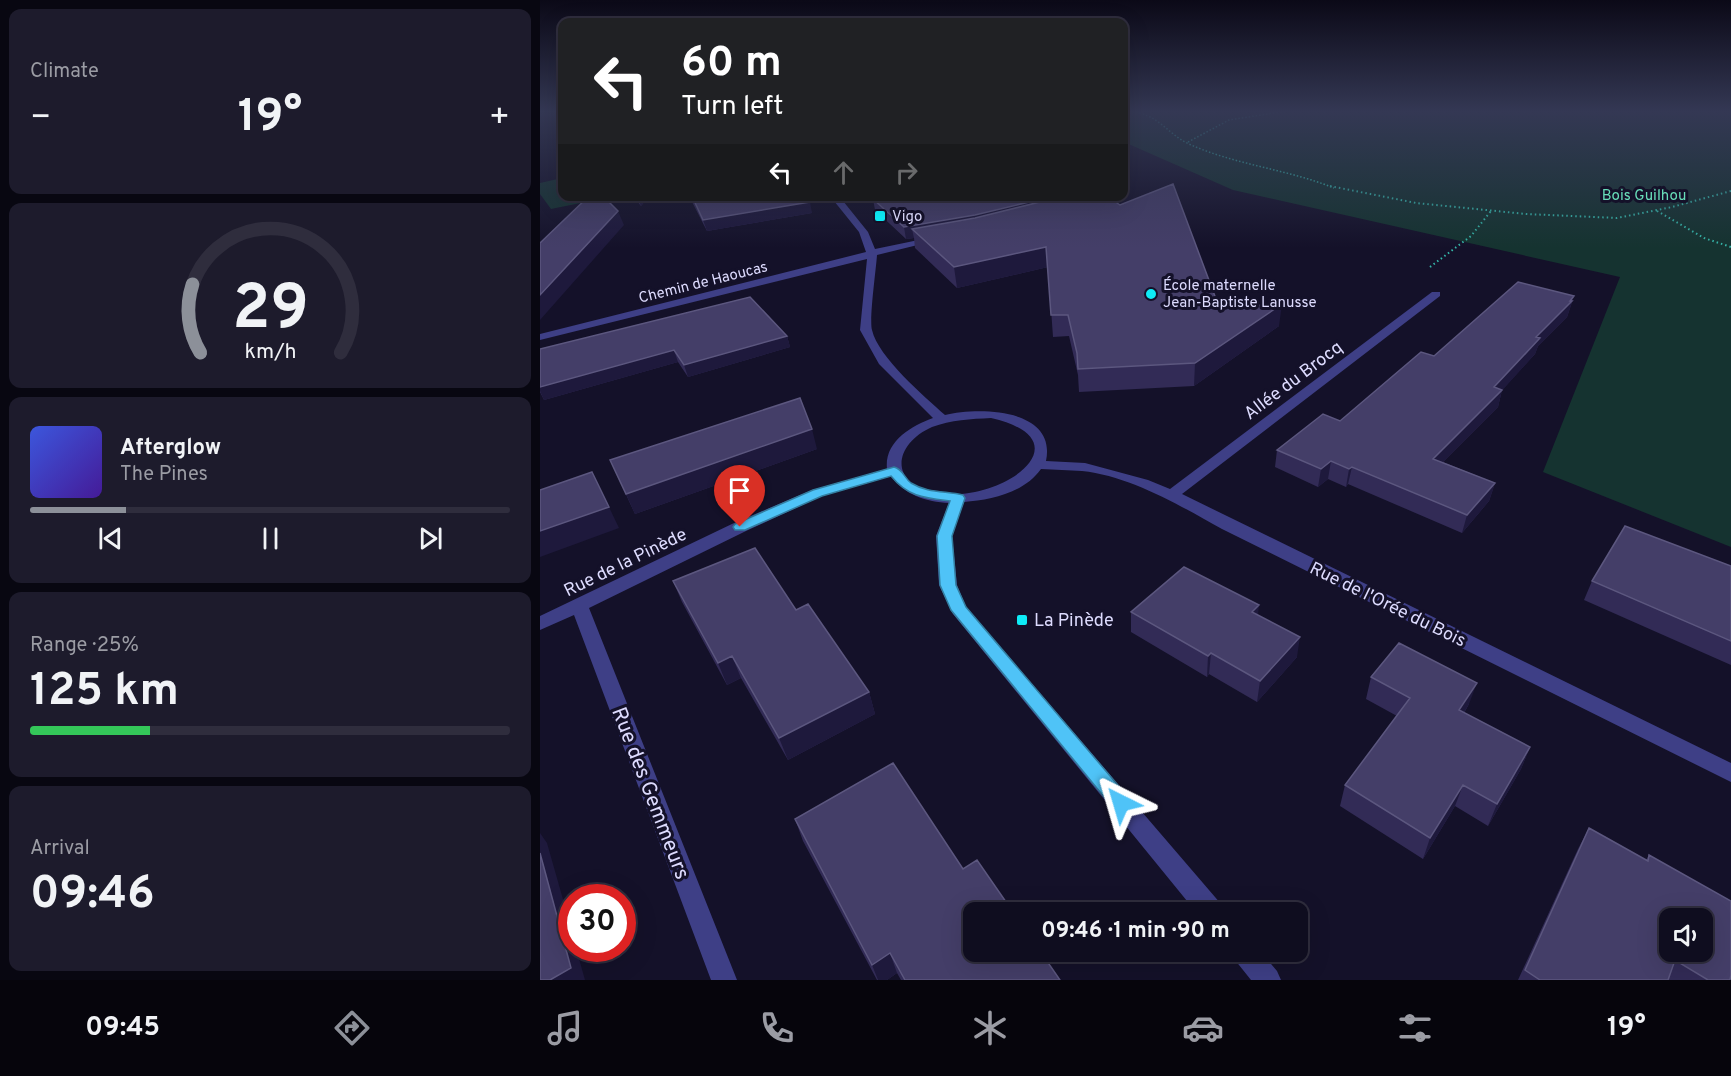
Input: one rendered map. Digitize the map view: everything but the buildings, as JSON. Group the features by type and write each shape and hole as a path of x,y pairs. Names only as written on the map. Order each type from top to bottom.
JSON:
{"street":[{"path":"838,201 863,232 872,255 866,330 883,361 942,419"},
{"name":"Chemin de Haoucas","path":"540,337 872,255 891,247 945,238"},
{"name":"Allée du Brocq","path":"1172,495 1436,294"},
{"path":"966,414 991,414 1012,419 1029,427 1038,437 1042,450 1037,465 1030,474 1011,486 986,495 958,498 925,494 906,485 894,471 893,456 902,442 916,430 942,419 966,414"},
{"name":"Rue de l'Orée du Bois","path":"1037,465 1085,467 1143,483 1172,495 1228,525 1731,772"},
{"name":"Rue de la Pinède","path":"540,624 740,527 817,493 894,471"},
{"path":"958,498 944,536 948,585 959,610 1204,902"},
{"name":"Rue des Gemmeurs","path":"579,606 724,980"},
{"path":"1253,962 1269,980"}],"path":[{"path":"1228,157 1259,167 1302,175 1338,189 1416,203 1491,211 1617,218 1731,191"},
{"path":"1656,210 1704,238 1731,247"},
{"path":"1425,270 1471,236 1491,211"}],"green space":[{"name":"Bois Guilhou","path":"1157,157 1731,157 1731,547 1543,472 1620,277 1233,190"},
{"path":"558,179 558,201 590,201 551,209 540,194 540,183"}],"place":[{"name":"Vigo","path":"880,216"},
{"name":"École maternelle Jean-Baptiste Lanusse","path":"1151,294"},
{"name":"La Pinède","path":"1022,620"}],"route":[{"path":"740,527 817,493 894,471 906,485 925,494 958,498 944,536 948,585 959,610 1121,803"}]}
